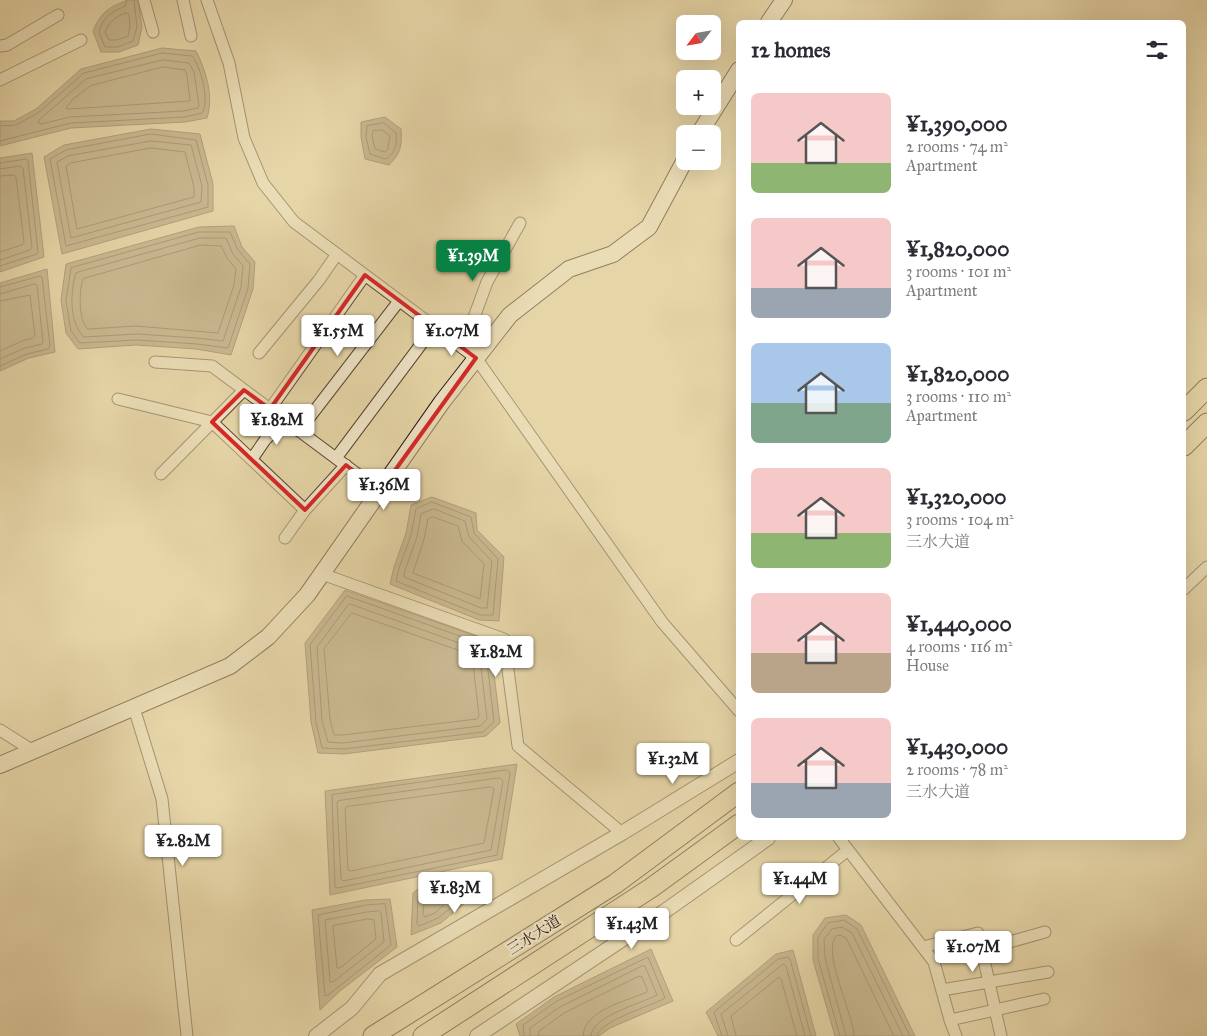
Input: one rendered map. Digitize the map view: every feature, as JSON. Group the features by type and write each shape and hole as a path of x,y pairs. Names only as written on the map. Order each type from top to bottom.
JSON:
{"highway":[{"path":"1186,409 1207,388"},
{"path":"1186,444 1207,423"},
{"name":"三水大道","path":"373,1036 615,884 736,794"},
{"name":"三水大道","path":"423,1036 651,888 736,826"}],"main road":[{"path":"770,20 784,0"},
{"path":"705,125 736,75"},
{"path":"0,765 230,666 268,637 307,595 473,357 510,315 569,269 612,254 650,227 680,170"}],"street":[{"path":"144,0 153,32"},
{"path":"182,0 191,36"},
{"path":"207,0 229,63 244,138 263,183 294,222 473,357 662,622 736,708"},
{"path":"0,46 7,45 58,15"},
{"path":"0,80 81,40"},
{"path":"473,357 474,320 487,282 520,222"},
{"path":"259,353 337,254"},
{"path":"270,409 365,275"},
{"path":"299,431 399,300"},
{"path":"286,538 434,327"},
{"path":"155,362 212,366 380,490"},
{"path":"160,474 244,390"},
{"path":"118,399 212,422 305,510"},
{"path":"252,459 265,440 284,420"},
{"path":"1186,587 1207,567"},
{"path":"322,574 504,639 518,746 622,833"},
{"path":"134,708 162,799 187,1036"},
{"path":"0,730 33,751"},
{"path":"316,1036 352,1008 380,974 622,833 736,763"},
{"path":"477,1036 664,911 765,840"},
{"path":"840,840 934,962 956,1036"},
{"path":"736,940 848,850"},
{"path":"981,950 1045,932"},
{"path":"923,948 978,933 1000,1036"},
{"path":"942,990 1048,972"},
{"path":"950,1020 1044,999"}],"highlighted area":[{"path":"365,275 476,358 380,491 346,465 305,510 212,422 244,390 270,409"}],"water":[{"path":"128,0 138,0 142,27 138,45 119,52 101,52 93,31 96,24 106,11"},
{"path":"162,48 196,51 208,84 210,101 207,118 185,122 71,128 0,146 0,121 14,121 36,109 81,69"},
{"path":"385,117 401,129 400,149 389,165 365,159 361,137 361,122"},
{"path":"151,129 200,134 213,184 213,211 62,254 44,157 64,145"},
{"path":"32,153 44,257 0,272 0,158"},
{"path":"234,226 242,247 255,262 253,289 231,355 196,349 136,345 78,349 66,333 61,300 66,264 199,227"},
{"path":"47,269 55,352 29,358 0,371 0,283"},
{"path":"432,497 476,513 477,530 504,557 499,621 479,620 390,584 406,533 411,505"},
{"path":"345,590 490,641 500,723 486,736 344,754 318,753 311,722 305,643"},
{"path":"517,764 502,859 330,895 325,791"},
{"path":"422,886 479,891 441,923 411,935 413,893"},
{"path":"390,899 397,947 340,991 320,1010 312,910 365,900"},
{"path":"846,915 861,925 915,1036 835,1036 813,960 813,935 825,918"},
{"path":"651,949 673,1001 610,1028 599,1036 520,1036 516,1024 554,997"},
{"path":"793,950 816,1036 718,1036 706,1012 776,954"}]}
